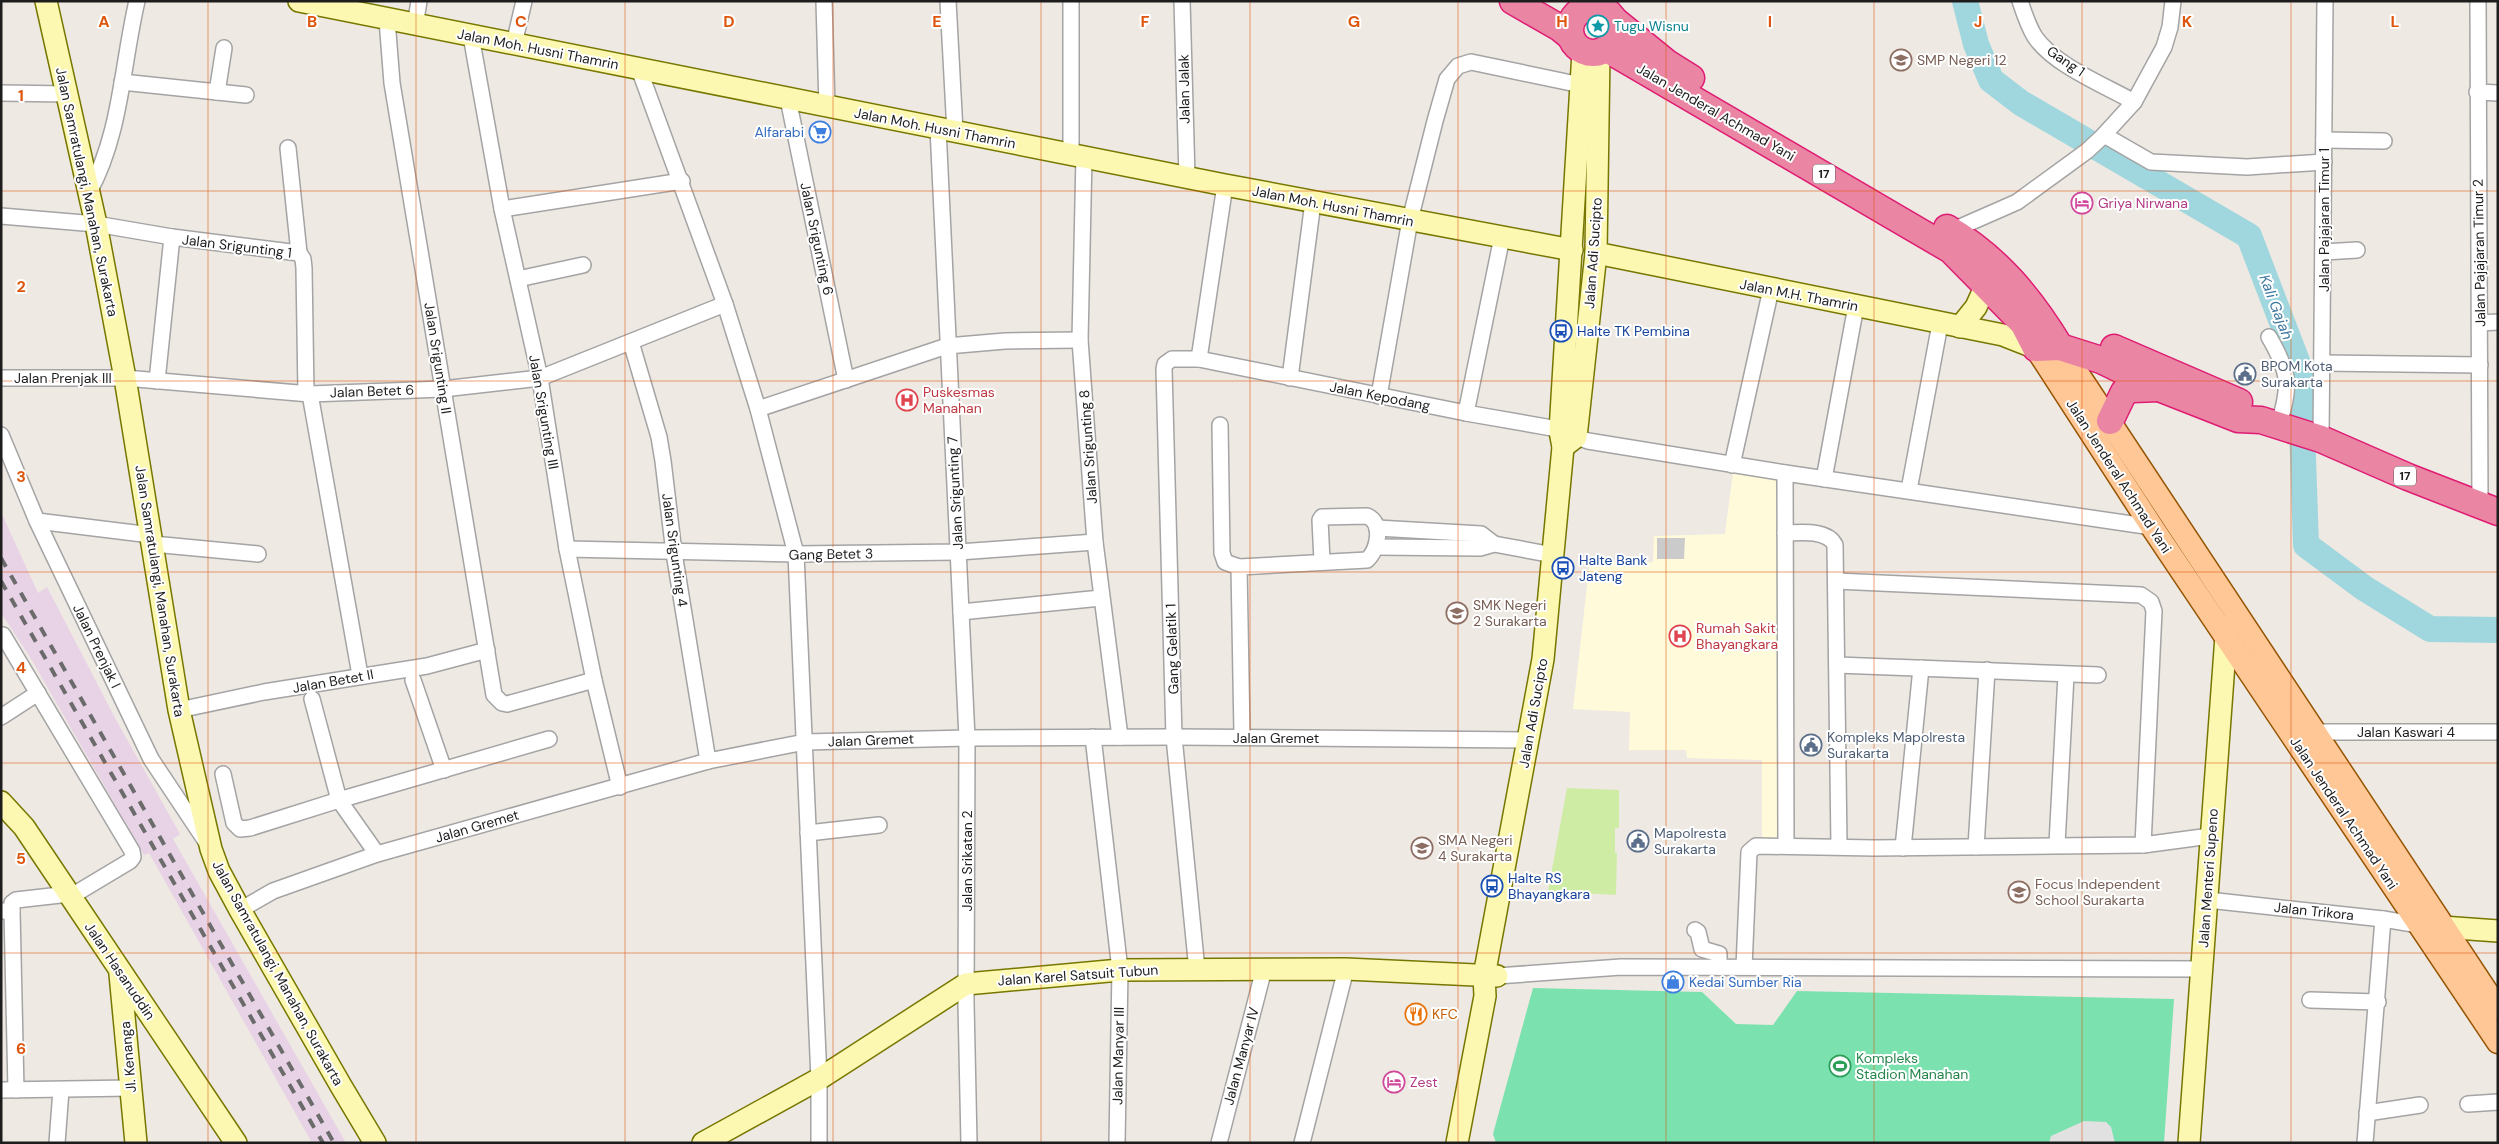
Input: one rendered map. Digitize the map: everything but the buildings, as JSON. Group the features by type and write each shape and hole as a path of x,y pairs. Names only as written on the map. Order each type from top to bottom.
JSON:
{"highway":[{"name":"Jalan Jenderal Achmad Yani","path":"1513,1 1590,48 1951,250 2024,327 2048,348"},
{"name":"Jalan Jenderal Achmad Yani","path":"1595,8 1667,63 1951,231 1996,263 2018,287 2024,327"},
{"path":"1595,8 1616,25 1615,38 1590,48 1569,30 1574,16 1595,8"},
{"name":"17","path":"2024,327 2113,348 2238,400 2275,425"},
{"name":"17","path":"2048,348 2101,360 2159,388 2238,419 2275,425 2317,438 2489,509"},
{"name":"17","path":"2110,422 2124,392 2133,389 2159,388"}],"main road":[{"name":"Jalan Samratulangi, Manahan, Surakarta","path":"46,1 96,224 125,378 179,710 211,848 219,871 240,910 375,1143"},
{"name":"Jalan Moh. Husni Thamrin","path":"299,1 415,26 1225,185 1572,250"},
{"name":"Jalan Adi Sucipto","path":"1566,438 1580,86 1590,48"},
{"name":"Jalan Adi Sucipto","path":"1457,1143 1485,996 1491,976 1528,740 1543,659 1566,438 1596,253 1590,48"},
{"name":"Jalan M.H. Thamrin","path":"1596,253 1950,325 2024,327 2048,348"},
{"path":"1950,325 1976,307 1986,285"},
{"name":"Jalan Jenderal Achmad Yani","path":"2048,348 2110,422 2236,616 2498,1009"},
{"name":"Jalan Jenderal Achmad Yani","path":"2048,348 2152,527 2498,1042"},
{"name":"Jalan Menteri Supeno","path":"2189,1143 2226,636 2236,616"},
{"name":"Jalan Hasanuddin","path":"1,802 24,827 236,1143"},
{"path":"2442,927 2498,932"},
{"name":"Jalan Karel Satsuit Tubun","path":"702,1143 819,1079 966,984 1120,970 1346,969 1491,976"},
{"name":"Jl. Kenanga","path":"120,971 136,1143"},
{"name":"Jalan Adi Sucipto","path":"1448,1143 1476,994 1491,976"}],"street":[{"path":"89,192 101,170 114,126 137,1"},
{"path":"415,26 419,1"},
{"path":"514,44 524,1"},
{"path":"824,1 827,107"},
{"name":"Jalan Srigunting 7","path":"948,1 946,130 947,346 967,738"},
{"name":"Jalan Srigunting 8","path":"1071,1 1077,155 1080,340 1095,542 1120,737"},
{"name":"Jalan Jalak","path":"1182,1 1187,177"},
{"name":"Gang 1","path":"2020,1 2031,30 2040,43 2058,59 2134,102"},
{"path":"1951,231 2017,202 2087,151 2103,136 2134,102 2168,38 2173,1"},
{"name":"Jalan Pajajaran Timur 1","path":"2317,438 2322,363 2325,1"},
{"name":"Jalan Pajajaran Timur 2","path":"2478,1 2480,365 2489,509"},
{"name":"Jalan Srigunting II","path":"386,20 392,82 494,695 502,703 507,704 594,680"},
{"name":"Jalan Srigunting III","path":"471,36 502,209 540,378 567,549 594,680 620,786"},
{"path":"217,92 224,48"},
{"path":"1379,396 1410,220 1447,79 1458,66 1471,62 1580,86"},
{"path":"639,69 682,182 725,304 758,409 796,554 819,1079 819,1143"},
{"path":"122,82 246,95"},
{"path":"2477,92 2498,93"},
{"path":"1,93 68,94"},
{"name":"Jalan Srigunting 6","path":"788,99 846,380"},
{"path":"2103,136 2151,162 2247,167 2324,162"},
{"path":"2324,140 2384,141"},
{"path":"288,148 299,253"},
{"path":"502,209 682,182"},
{"path":"1199,360 1225,185"},
{"path":"1290,378 1313,202"},
{"name":"Jalan Srigunting 1","path":"1,216 96,224 172,237 299,253 303,259 304,268 308,394 360,675"},
{"path":"157,381 172,237"},
{"path":"1466,413 1502,237"},
{"path":"2324,252 2357,250"},
{"path":"518,279 583,264"},
{"path":"1732,465 1771,289"},
{"name":"Jalan Betet 6","path":"125,378 308,394 443,389 540,378 725,304"},
{"path":"1824,479 1856,306"},
{"path":"2480,323 2498,322"},
{"path":"1909,490 1950,325"},
{"path":"2269,337 2288,379 2286,402 2275,425"},
{"path":"758,409 947,346 1005,341 1080,340"},
{"name":"Jalan Srigunting 4","path":"631,342 659,437 674,553 708,761"},
{"name":"Gang Gelatik 1","path":"1197,970 1174,737 1164,369 1172,358 1199,360"},
{"name":"Jalan Kepodang","path":"1199,360 1466,413 1566,438 1824,479 2152,527"},
{"path":"2322,363 2480,365"},
{"name":"Jalan Prenjak III","path":"1,378 125,378"},
{"path":"1220,425 1222,554 1225,562 1239,567 1322,561 1365,561 1370,558 1376,547 1377,528 1372,519 1367,516 1323,516 1320,520 1322,561"},
{"name":"Jalan Prenjak I","path":"1,434 37,521 151,759 173,796 211,848"},
{"path":"1785,473 1786,846"},
{"path":"37,521 258,554"},
{"path":"1377,528 1481,534 1494,544"},
{"path":"1785,533 1824,535 1831,538 1835,549 1838,665 1838,846"},
{"name":"Gang Betet 3","path":"567,549 674,553 796,554 959,552 1095,542"},
{"path":"1376,547 1480,548 1494,544 1553,555"},
{"path":"1239,567 1242,734"},
{"path":"1836,581 2141,595 2151,602 2154,611 2142,845"},
{"path":"961,612 1101,598"},
{"path":"3,635 133,854 130,861 69,895 16,900 6,911 9,1090 131,1088"},
{"name":"Jalan Betet II","path":"179,710 360,675 427,666 487,650"},
{"path":"1838,665 2098,675"},
{"path":"1903,848 1921,668"},
{"path":"1976,847 1987,670"},
{"path":"2057,844 2066,675"},
{"path":"413,680 444,770"},
{"path":"1,717 38,693"},
{"path":"312,699 339,800 376,854"},
{"name":"Jalan Kaswari 4","path":"2314,732 2498,732"},
{"name":"Jalan Gremet","path":"240,910 273,891 376,854 708,761 804,742 1094,737 1528,740"},
{"name":"Jalan Manyar III","path":"1094,737 1120,970 1117,1143"},
{"name":"Jalan Srikatan 2","path":"967,738 966,984 969,1143"},
{"path":"223,774 234,823 240,829 250,828 549,739"},
{"path":"808,833 879,826"},
{"path":"1744,967 1749,852 1756,846 1903,848 2057,844 2142,845 2210,836"},
{"name":"Jalan Trikora","path":"2208,900 2383,919 2419,925"},
{"path":"2365,1143 2378,1002 2383,919"},
{"path":"1695,930 1698,932 1702,949 1719,954 1720,968"},
{"path":"1491,976 1621,967 2202,969"},
{"name":"Jalan Manyar IV","path":"1219,1143 1264,969"},
{"path":"1302,1143 1346,969"},
{"path":"2310,1000 2378,1002"},
{"path":"57,1143 61,1090"},
{"path":"2468,1104 2498,1102"},
{"path":"2367,1113 2420,1105"}],"shaded area":[{"name":"Rumah Sakit Bhayangkara","path":"1733,472 1778,479 1781,839 1762,839 1762,760 1687,758 1686,750 1629,750 1630,712 1573,709 1590,560 1653,562 1654,536 1725,534"},
{"path":"1,512 38,593 47,587 115,718 180,834 173,839 346,1143 312,1143 149,853 144,855 30,657 1,613"},
{"path":"1657,538 1685,538 1684,559 1657,559"},
{"path":"2084,1121 2106,1122 2111,1127 2115,1143 2049,1143 2051,1136"}],"green space":[{"path":"1567,788 1619,790 1619,828 1615,828 1615,853 1617,853 1616,895 1548,891"},
{"name":"Kompleks Stadion Manahan","path":"1533,988 1702,992 1736,1024 1773,1025 1797,991 2174,999 2164,1143 1496,1143 1493,1134"}],"waterway":[{"name":"Kali Gajah","path":"1965,1 1976,44 1991,80 2021,103 2249,236 2300,369 2306,545 2364,588 2430,629 2498,630"}],"railway":[{"path":"1,558 334,1143"},
{"path":"1,581 323,1143"}],"place":[{"name":"Tugu Wisnu","path":"1598,26"},
{"name":"SMP Negeri 12","path":"1901,60"},
{"name":"Alfarabi","path":"820,132"},
{"name":"Griya Nirwana","path":"2082,203"},
{"name":"Halte TK Pembina","path":"1561,331"},
{"name":"BPOM Kota Surakarta","path":"2245,374"},
{"name":"Puskesmas Manahan","path":"907,400"},
{"name":"Halte Bank Jateng","path":"1563,568"},
{"name":"SMK Negeri 2 Surakarta","path":"1457,613"},
{"name":"Rumah Sakit Bhayangkara","path":"1680,636"},
{"name":"Kompleks Mapolresta Surakarta","path":"1811,745"},
{"name":"Mapolresta Surakarta","path":"1638,841"},
{"name":"SMA Negeri 4 Surakarta","path":"1422,848"},
{"name":"Halte RS Bhayangkara","path":"1492,886"},
{"name":"Focus Independent School Surakarta","path":"2019,892"},
{"name":"Kedai Sumber Ria","path":"1673,982"},
{"name":"KFC","path":"1416,1014"},
{"name":"Kompleks Stadion Manahan","path":"1840,1066"},
{"name":"Zest","path":"1394,1082"}]}
